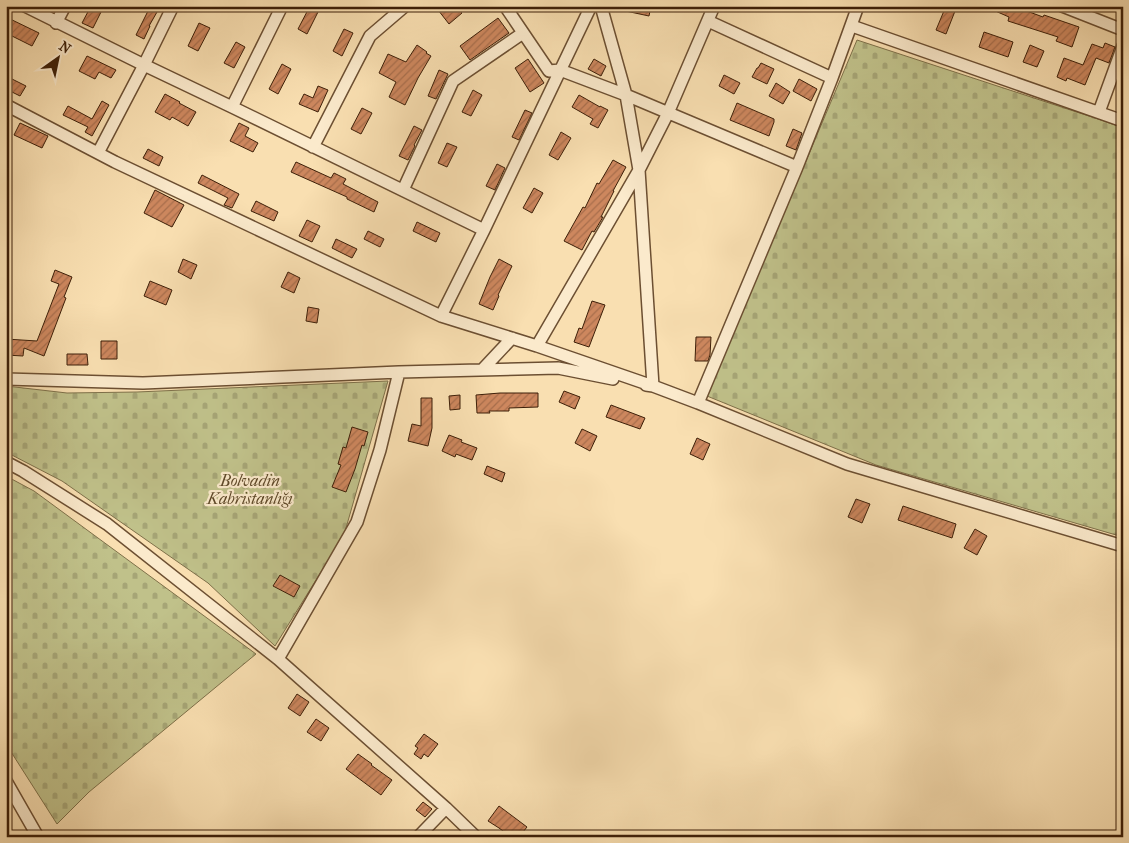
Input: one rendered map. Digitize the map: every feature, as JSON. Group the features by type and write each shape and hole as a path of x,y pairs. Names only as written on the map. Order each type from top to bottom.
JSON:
{"street":[{"path":"25,6 484,230"},
{"path":"56,22 65,6"},
{"path":"98,153 173,6"},
{"path":"232,107 282,6"},
{"path":"313,147 370,36 405,6"},
{"path":"506,6 549,71 560,70 626,95 797,167"},
{"path":"441,316 591,6"},
{"path":"601,6 626,95 639,170 652,386"},
{"path":"537,346 639,170 668,113 714,6"},
{"path":"698,403 797,167 858,6"},
{"path":"1062,6 1123,30"},
{"path":"708,21 832,78"},
{"path":"852,26 1123,121"},
{"path":"403,190 453,81 523,33"},
{"path":"1099,112 1123,46"},
{"path":"6,105 98,153 441,316 537,346 652,386 848,464 1123,546"},
{"path":"482,370 512,338"},
{"path":"6,379 143,383 399,372 558,368 652,386"},
{"path":"278,659 357,522 380,450 399,372"},
{"path":"6,462 107,524 278,659 446,808 476,837"},
{"path":"6,781 38,837"},
{"path":"418,837 446,808"}],"green space":[{"path":"857,40 1123,128 1123,537 876,465 707,396"},
{"name":"Bolvadin Kabristanlığı","path":"388,381 344,535 275,646 208,583 62,481 6,452 6,386 67,393 137,392"},
{"path":"6,476 34,491 256,654 89,792 57,824 6,744"}],"building":[{"path":"91,6 104,6 93,28 82,23"},
{"path":"310,6 321,6 307,34 298,29"},
{"path":"435,6 456,6 462,13 449,24"},
{"path":"622,6 651,6 649,16 621,10"},
{"path":"946,6 957,6 946,34 936,30"},
{"path":"984,6 1019,6 1025,8 1024,10 1043,17 1044,15 1079,27 1072,47 1056,41 1058,37 1008,21 1009,17"},
{"path":"150,7 157,12 144,39 136,35"},
{"path":"6,17 39,33 32,46 6,33"},
{"path":"498,18 509,33 470,60 460,46"},
{"path":"199,23 210,28 198,51 188,46"},
{"path":"344,29 353,33 342,56 333,51"},
{"path":"984,32 1013,42 1008,57 979,47"},
{"path":"236,42 245,47 234,68 224,63"},
{"path":"1105,43 1115,47 1109,63 1096,58 1085,85 1067,78 1066,81 1057,77 1064,58 1083,65 1092,44 1103,48"},
{"path":"417,45 431,56 405,105 389,97 396,82 379,73 388,54 406,62"},
{"path":"1030,45 1044,51 1037,67 1023,62"},
{"path":"87,56 116,70 111,78 99,72 95,79 79,71"},
{"path":"528,59 544,83 530,92 515,68"},
{"path":"594,59 606,66 601,76 588,69"},
{"path":"761,63 774,69 767,84 752,77"},
{"path":"282,64 291,69 278,94 269,89"},
{"path":"439,70 448,74 436,99 428,96"},
{"path":"724,75 740,83 734,94 719,86"},
{"path":"6,76 26,86 20,96 6,89"},
{"path":"799,79 817,89 811,101 793,91"},
{"path":"776,83 790,92 783,104 769,96"},
{"path":"318,86 328,90 318,112 299,104 304,94 313,98"},
{"path":"473,90 482,95 471,116 462,112"},
{"path":"165,94 196,112 188,126 172,117 170,120 155,112"},
{"path":"579,95 608,110 598,128 590,124 593,119 572,107"},
{"path":"102,101 109,105 92,136 85,132 88,127 63,115 68,106 92,119"},
{"path":"737,103 774,119 769,136 730,120"},
{"path":"362,108 372,113 361,134 351,129"},
{"path":"525,110 532,113 519,140 512,137"},
{"path":"20,123 48,136 42,148 14,135"},
{"path":"239,123 249,128 245,136 258,143 253,152 230,141"},
{"path":"414,126 422,130 408,160 399,156"},
{"path":"793,129 802,133 796,150 786,146"},
{"path":"561,132 571,138 558,160 549,155"},
{"path":"447,143 457,147 447,167 438,163"},
{"path":"148,149 163,157 159,166 143,158"},
{"path":"613,160 626,167 601,217 603,217 594,232 592,231 582,250 564,241 583,207 585,208 597,183 599,184"},
{"path":"296,162 331,178 334,173 346,179 343,184 378,202 374,212 347,199 347,197 291,172"},
{"path":"497,164 505,168 495,190 486,186"},
{"path":"202,175 239,194 232,208 224,205 228,198 198,183"},
{"path":"534,188 543,193 532,213 523,208"},
{"path":"155,190 184,205 172,227 144,213"},
{"path":"256,201 278,212 274,221 251,211"},
{"path":"307,220 320,226 312,242 299,236"},
{"path":"417,222 440,233 436,242 413,231"},
{"path":"368,231 384,239 380,247 364,239"},
{"path":"336,239 357,249 352,258 332,248"},
{"path":"183,259 197,265 191,279 178,272"},
{"path":"499,259 512,266 493,310 479,304"},
{"path":"55,270 72,277 44,356 24,348 23,356 6,355 6,339 37,341 59,284 51,281"},
{"path":"288,272 300,278 294,293 281,287"},
{"path":"150,281 172,290 166,305 144,296"},
{"path":"592,301 605,305 589,347 574,342 579,328 582,329"},
{"path":"308,307 319,309 317,323 306,321"},
{"path":"696,337 711,337 708,361 695,361"},
{"path":"101,341 117,341 117,359 101,359"},
{"path":"67,354 87,354 88,365 67,365"},
{"path":"564,391 580,397 575,409 559,402"},
{"path":"538,393 538,407 509,408 509,411 477,413 476,395"},
{"path":"460,395 460,409 450,410 449,396"},
{"path":"421,398 432,398 432,428 428,446 408,441 412,424 421,426"},
{"path":"611,405 645,418 640,429 606,417"},
{"path":"352,427 368,432 346,492 332,487 341,465 338,464 343,447 346,448"},
{"path":"582,429 597,436 590,451 575,443"},
{"path":"449,435 477,448 472,460 456,454 455,457 442,451"},
{"path":"697,438 710,444 703,460 690,454"},
{"path":"487,466 505,473 502,482 484,474"},
{"path":"856,499 870,504 862,523 848,517"},
{"path":"903,506 956,524 952,538 898,520"},
{"path":"975,529 987,536 977,555 964,548"},
{"path":"280,575 300,586 294,597 273,586"},
{"path":"297,694 309,702 300,716 288,708"},
{"path":"316,719 329,728 321,741 307,732"},
{"path":"424,734 438,744 428,757 424,754 421,759 414,754 418,748 415,746"},
{"path":"358,754 392,780 381,795 346,769"},
{"path":"423,802 432,809 425,817 416,810"},
{"path":"499,806 527,827 519,837 511,837 488,821"}]}
